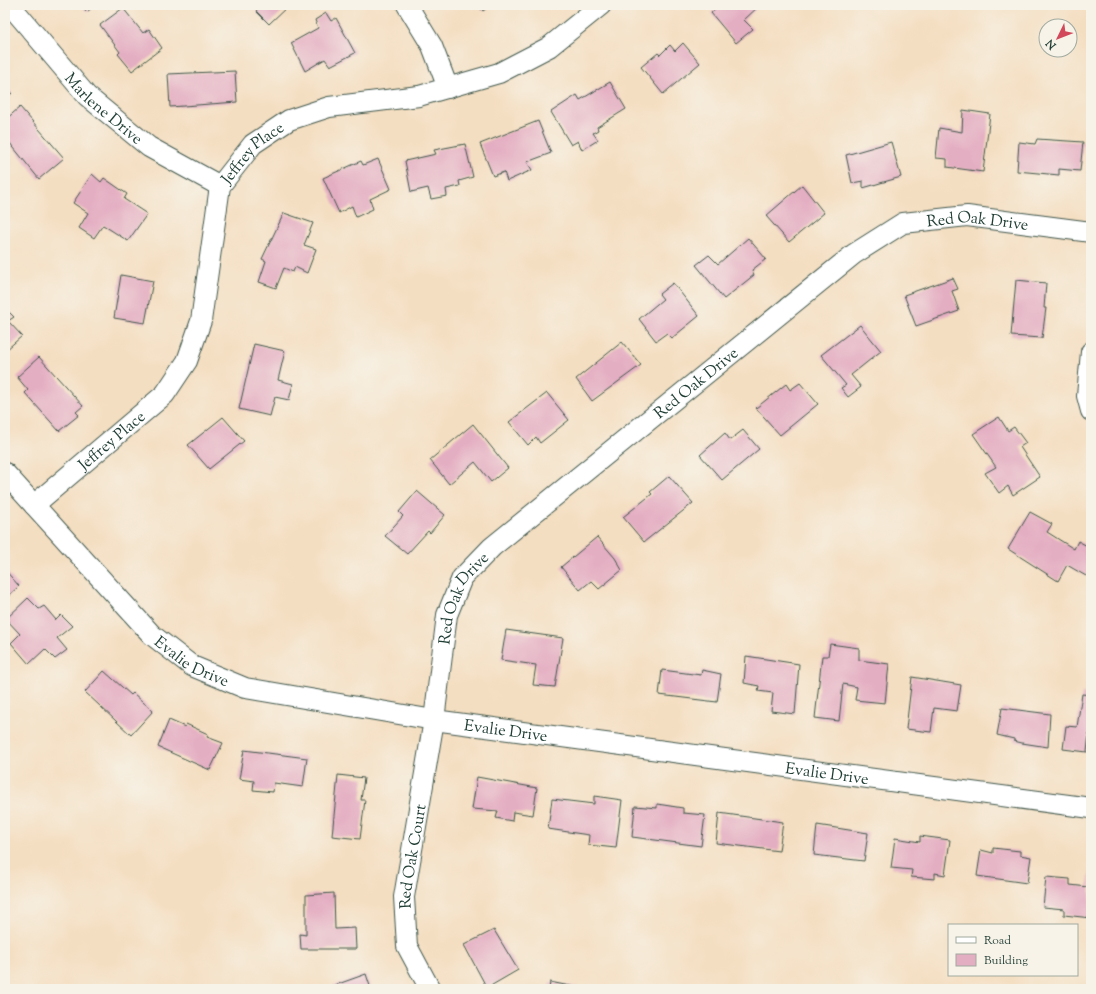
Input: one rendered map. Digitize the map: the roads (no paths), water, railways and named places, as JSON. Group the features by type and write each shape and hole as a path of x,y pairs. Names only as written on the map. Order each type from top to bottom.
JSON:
{"street":[{"name":"Marlene Drive","path":"10,5 87,96 149,147 220,186"},
{"path":"407,5 432,46 448,88"},
{"name":"Jeffrey Place","path":"34,505 165,394 187,361 201,321 220,186 253,144 289,120 329,107 420,96 499,73 549,48 601,5"},
{"name":"Red Oak Drive","path":"434,720 447,615 462,578 492,547 854,254 903,223 967,216 1091,232"},
{"path":"1091,352 1087,396 1091,411"},
{"name":"Evalie Drive","path":"5,473 152,635 192,666 245,688 434,720 1091,808"},
{"name":"Red Oak Court","path":"430,989 407,946 404,897 434,720"}]}
